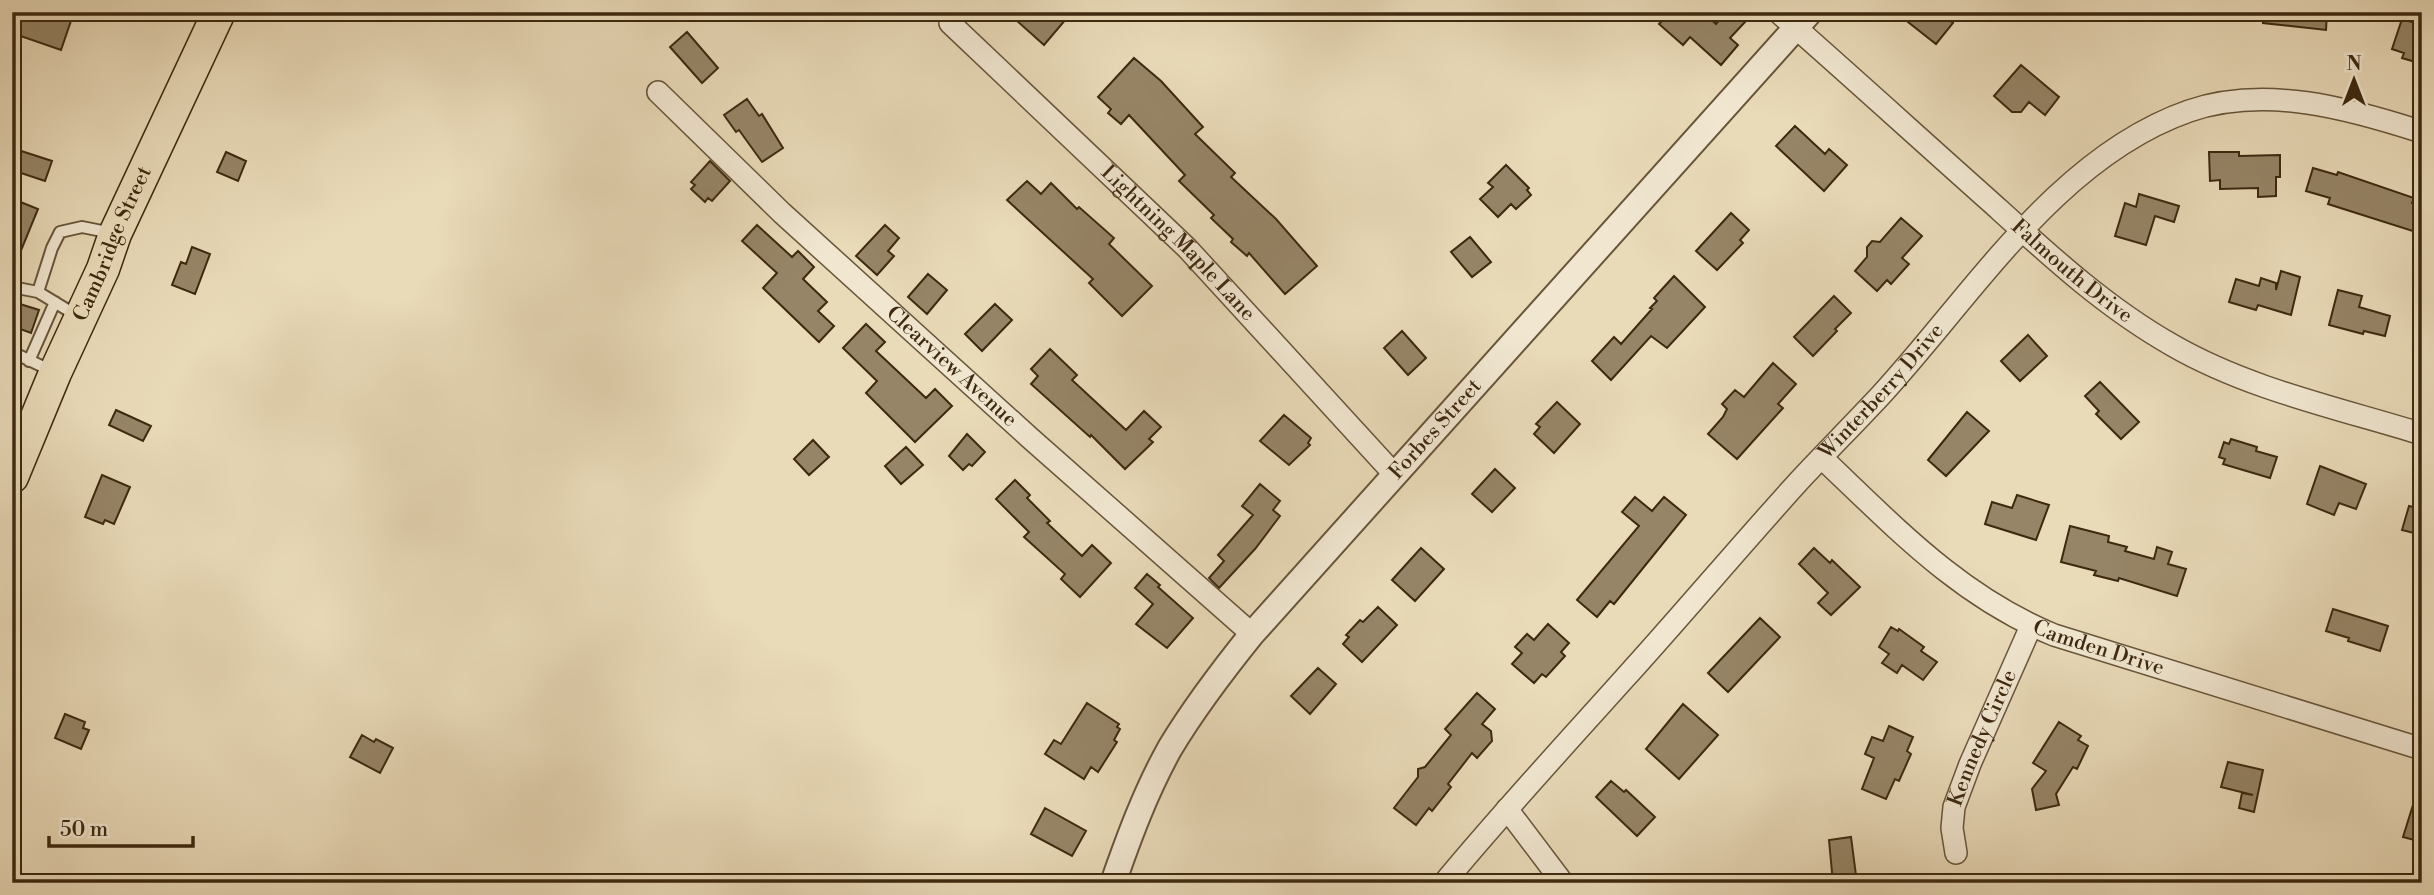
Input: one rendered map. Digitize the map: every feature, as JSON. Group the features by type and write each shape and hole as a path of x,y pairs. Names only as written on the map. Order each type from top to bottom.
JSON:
{"main road":[{"name":"Cambridge Street","path":"12,477 42,367 67,310 103,269 114,234 219,12"}],"street":[{"name":"Falmouth Drive","path":"1795,17 2023,231 2105,302 2174,346 2220,369 2268,387 2422,434"},
{"name":"Forbes Street","path":"1113,883 1147,794 1170,749 1215,681 1252,634 1395,475 1795,17"},
{"name":"Lightning Maple Lane","path":"950,23 1187,248 1395,475"},
{"name":"Clearview Avenue","path":"658,92 792,223 1252,634"},
{"name":"Winterberry Drive","path":"1444,883 1507,809 1905,368 2054,196 2088,167 2160,123 2190,110 2233,101 2288,100 2344,110 2422,132"},
{"name":"Camden Drive","path":"1822,458 1922,552 1970,591 2031,626 2422,749"},
{"name":"Kennedy Circle","path":"1956,853 1952,828 1954,807 1970,764 2031,626"},
{"path":"1507,809 1563,883"}],"lane":[{"path":"38,292 60,232 82,227 114,234"},
{"path":"12,287 38,292 67,310"},
{"path":"12,352 42,367"},
{"path":"12,828 15,841 12,846"}],"building":[{"path":"12,12 74,12 61,50 12,33"},
{"path":"1007,12 1072,12 1044,45"},
{"path":"1670,12 1703,12 1716,24 1726,12 1734,12 1745,22 1730,38 1738,45 1721,65 1690,37 1683,45 1659,24"},
{"path":"1915,12 1940,12 1953,23 1936,44 1908,22"},
{"path":"2263,12 2327,12 2326,30 2263,23"},
{"path":"2402,19 2422,25 2422,64 2402,58 2404,53 2392,49"},
{"path":"687,32 718,68 702,83 670,47"},
{"path":"1134,58 1161,81 1203,127 1195,134 1235,173 1231,177 1276,219 1317,266 1285,294 1249,253 1247,256 1231,242 1233,239 1211,218 1214,215 1179,181 1185,175 1129,115 1121,124 1108,113 1111,109 1098,97"},
{"path":"2021,65 2059,97 2045,115 2029,102 2021,112 2012,112 1994,96"},
{"path":"747,99 759,116 762,114 783,148 762,162 739,130 736,132 724,115"},
{"path":"1795,126 1825,154 1829,149 1847,165 1824,191 1776,146"},
{"path":"12,148 52,161 45,181 12,170"},
{"path":"226,152 246,161 238,181 217,172"},
{"path":"2209,152 2239,152 2239,156 2280,155 2280,177 2276,177 2276,196 2258,197 2258,188 2220,189 2220,180 2210,181"},
{"path":"710,161 730,181 712,201 708,198 705,202 691,189 695,185 691,182"},
{"path":"1506,165 1529,188 1527,190 1531,195 1516,209 1511,204 1498,217 1480,199 1493,187 1488,183"},
{"path":"2313,168 2337,175 2338,172 2414,198 2412,203 2422,207 2422,234 2328,204 2330,198 2306,191"},
{"path":"1027,181 1041,194 1051,183 1077,209 1079,207 1114,238 1109,244 1152,286 1122,316 1089,283 1093,279 1007,200"},
{"path":"2139,194 2179,206 2174,222 2155,216 2146,245 2115,236 2125,203 2136,207"},
{"path":"18,201 38,209 13,270 12,214"},
{"path":"1731,213 1749,230 1740,240 1743,243 1717,270 1696,251"},
{"path":"1901,218 1922,236 1902,258 1909,264 1891,284 1887,280 1877,291 1855,271 1867,257 1867,247 1872,241 1880,242"},
{"path":"757,225 792,257 798,251 814,267 803,279 827,302 818,311 834,326 819,342 763,288 777,273 742,241"},
{"path":"885,225 899,238 888,251 894,256 877,275 856,256"},
{"path":"1470,237 1491,262 1472,277 1451,252"},
{"path":"192,247 210,254 195,294 172,285 181,262 186,264"},
{"path":"2281,271 2300,277 2291,315 2258,305 2256,310 2229,302 2236,279 2259,286 2261,278 2276,283 2276,290"},
{"path":"928,274 947,290 927,314 908,297"},
{"path":"1674,276 1705,307 1667,348 1651,336 1611,380 1592,361 1614,337 1621,344 1652,309 1650,308 1657,301 1654,298"},
{"path":"2338,290 2362,296 2359,307 2390,316 2385,336 2364,331 2363,334 2329,325"},
{"path":"1834,296 1851,313 1813,356 1794,337"},
{"path":"20,304 39,310 31,333 12,326"},
{"path":"995,304 1012,320 982,351 965,334"},
{"path":"866,324 885,342 876,351 926,398 935,389 952,406 915,442 866,393 877,381 843,348"},
{"path":"1402,331 1426,358 1408,375 1384,348"},
{"path":"2028,335 2047,356 2020,381 2001,361"},
{"path":"1050,349 1077,375 1072,380 1126,430 1144,411 1161,427 1149,439 1153,442 1125,469 1091,435 1090,437 1031,384 1038,376 1031,369"},
{"path":"1773,363 1796,384 1778,404 1783,408 1737,459 1708,434 1727,409 1722,404 1735,390 1744,397"},
{"path":"2100,382 2139,422 2121,439 2096,414 2099,411 2085,396"},
{"path":"1557,402 1580,424 1554,453 1534,434 1540,427 1536,424"},
{"path":"116,410 151,426 143,441 109,425"},
{"path":"1967,412 1989,431 1946,476 1928,460"},
{"path":"1284,415 1311,438 1308,443 1310,445 1289,465 1260,441"},
{"path":"967,434 985,452 972,466 969,464 963,470 949,456"},
{"path":"2231,439 2277,457 2270,478 2223,464 2225,459 2219,457 2224,442 2229,444"},
{"path":"813,440 829,457 809,475 794,459"},
{"path":"906,447 923,465 901,484 885,466"},
{"path":"2320,466 2366,484 2356,509 2339,503 2334,515 2307,504"},
{"path":"1495,469 1515,488 1492,512 1472,494"},
{"path":"102,475 130,487 114,524 105,520 103,524 85,517"},
{"path":"1015,480 1030,495 1027,498 1050,521 1047,523 1082,556 1092,545 1111,563 1080,597 1061,579 1065,574 1024,537 1029,532 996,499"},
{"path":"1260,484 1280,501 1273,510 1280,516 1255,549 1219,588 1209,578 1224,561 1218,555 1253,515 1242,506"},
{"path":"2017,495 2049,505 2036,540 1985,524 1992,502 2012,508"},
{"path":"1635,497 1652,511 1664,497 1686,515 1614,604 1610,601 1597,617 1577,600 1639,526 1622,512"},
{"path":"2409,506 2422,509 2422,535 2402,530"},
{"path":"2070,526 2109,536 2108,542 2127,547 2125,551 2154,559 2157,547 2172,552 2168,564 2186,569 2177,596 2119,578 2118,581 2094,575 2096,571 2061,562"},
{"path":"1421,548 1444,569 1415,601 1392,580"},
{"path":"1814,548 1830,563 1832,560 1860,587 1831,615 1818,603 1828,593 1799,564"},
{"path":"1147,574 1193,618 1167,648 1136,624 1153,604 1135,588"},
{"path":"1378,607 1397,625 1362,662 1343,644 1349,637 1346,635 1360,620 1363,622"},
{"path":"2333,609 2388,626 2380,651 2326,631"},
{"path":"1760,618 1780,637 1728,692 1708,673"},
{"path":"1548,624 1569,643 1561,652 1565,656 1546,677 1542,674 1534,683 1512,664 1522,653 1515,647 1527,634 1534,640"},
{"path":"1891,627 1898,631 1899,629 1924,647 1921,651 1937,662 1923,680 1902,665 1897,673 1882,663 1889,654 1879,647"},
{"path":"1318,668 1336,684 1310,714 1291,696"},
{"path":"1477,693 1495,709 1482,724 1491,731 1492,741 1477,758 1472,753 1448,784 1451,787 1432,811 1429,808 1416,825 1394,808 1418,777 1418,769 1425,767 1451,735 1445,729"},
{"path":"1087,703 1119,724 1117,727 1120,729 1114,740 1117,742 1098,772 1091,767 1084,779 1045,754 1054,740 1061,744"},
{"path":"1683,704 1718,735 1679,779 1646,749"},
{"path":"65,714 85,722 83,728 89,730 81,749 55,738"},
{"path":"2059,722 2081,736 2078,740 2088,746 2077,769 2073,767 2056,794 2059,805 2036,810 2032,789 2046,771 2033,763"},
{"path":"1889,726 1913,737 1907,751 1911,754 1899,781 1895,779 1886,799 1862,789 1874,758 1865,754 1872,737 1883,741"},
{"path":"362,735 393,748 380,773 350,757"},
{"path":"2228,762 2263,770 2254,812 2239,808 2242,793 2253,795 2221,787"},
{"path":"1611,781 1624,792 1626,790 1655,817 1637,836 1596,797"},
{"path":"2418,789 2422,789 2422,842 2403,837"},
{"path":"1045,808 1086,831 1072,856 1031,834"},
{"path":"1851,837 1857,883 1833,883 1829,840"}]}
